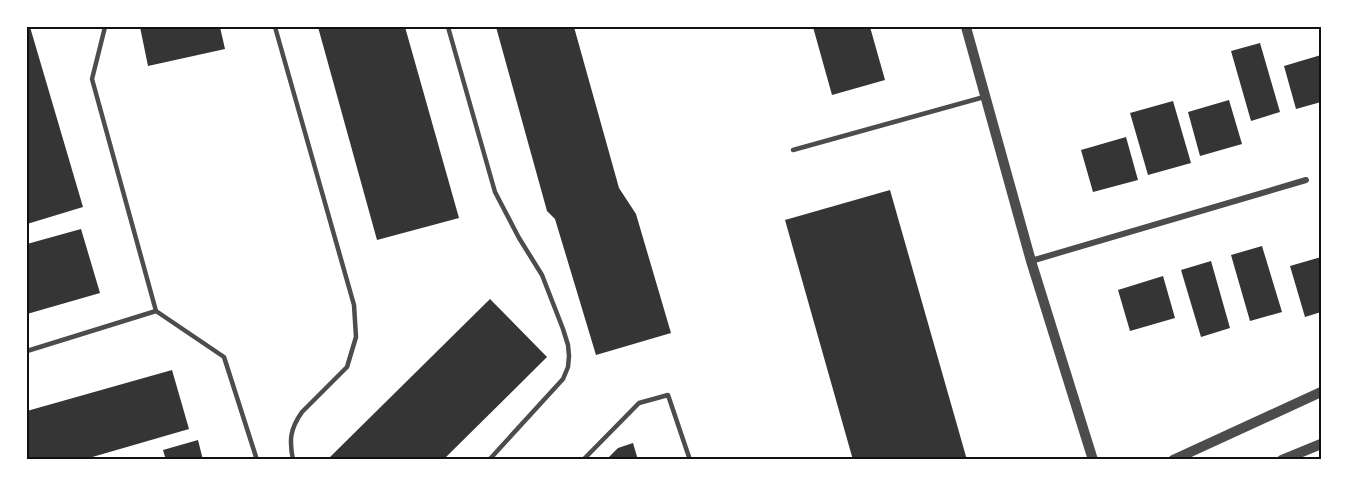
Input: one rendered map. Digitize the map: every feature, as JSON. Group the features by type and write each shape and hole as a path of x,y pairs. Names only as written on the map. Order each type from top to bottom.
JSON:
{"street":[{"path":"966,27 1031,261 1093,460"},
{"path":"1031,261 1306,180"},
{"path":"1173,460 1321,392"},
{"path":"1282,460 1321,444"}],"lane":[{"path":"105,27 92,79 156,311 224,357 256,460"},
{"path":"275,27 354,305 356,337 347,367 302,411 297,419 290,443 293,460"},
{"path":"448,27 495,192 542,275 568,345 568,367 563,379 489,460"},
{"path":"793,150 986,96"},
{"path":"27,351 156,311"},
{"path":"583,460 639,403 668,395 690,460"}],"building":[{"path":"27,27 30,27 83,207 27,224"},
{"path":"140,27 220,27 225,49 148,66"},
{"path":"318,27 405,27 459,218 377,240"},
{"path":"496,27 574,27 619,188 636,214 671,333 596,355 555,219 547,211"},
{"path":"813,27 870,27 885,80 832,95"},
{"path":"1260,43 1280,112 1251,121 1231,51"},
{"path":"1321,55 1321,102 1296,109 1284,66"},
{"path":"1229,100 1242,144 1200,156 1188,112"},
{"path":"1173,101 1191,163 1148,175 1130,113"},
{"path":"1126,137 1138,180 1093,192 1081,150"},
{"path":"890,190 967,460 853,460 785,220"},
{"path":"81,229 100,293 27,314 27,244"},
{"path":"1262,246 1282,312 1250,321 1231,255"},
{"path":"1321,257 1321,312 1305,317 1290,266"},
{"path":"1211,261 1230,328 1201,337 1181,270"},
{"path":"1163,276 1175,318 1130,331 1118,290"},
{"path":"490,299 547,357 443,460 327,460"},
{"path":"172,370 189,429 82,460 27,460 27,411"},
{"path":"198,440 203,460 166,460 163,450"},
{"path":"633,443 638,460 606,460 618,448"}]}
